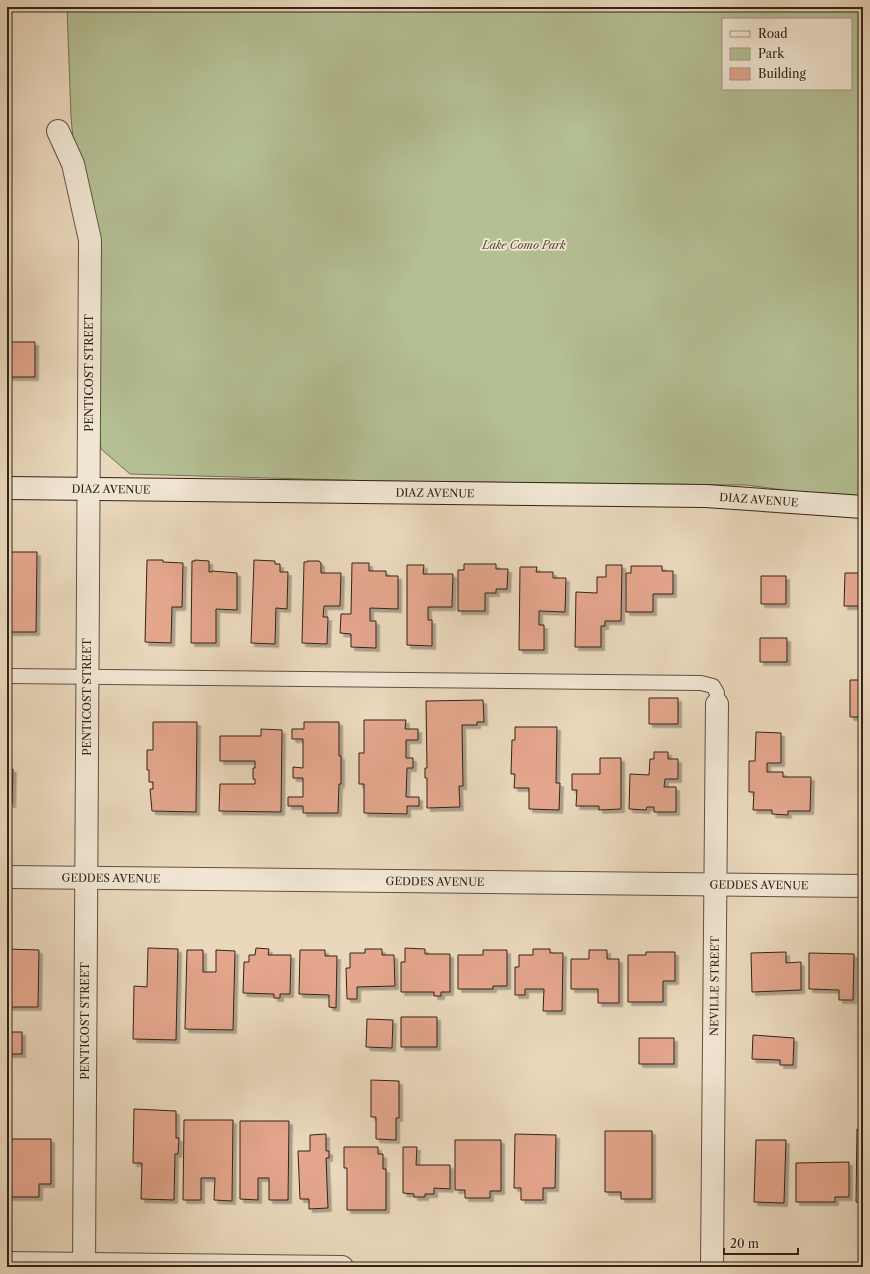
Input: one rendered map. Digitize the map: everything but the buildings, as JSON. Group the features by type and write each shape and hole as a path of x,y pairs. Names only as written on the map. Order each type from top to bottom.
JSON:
{"street":[{"name":"PENTICOST STREET","path":"58,131 73,164 90,240 84,1265"},
{"name":"DIAZ AVENUE","path":"7,488 706,496 863,507"},
{"name":"NEVILLE STREET","path":"712,1267 718,704"},
{"name":"GEDDES AVENUE","path":"7,877 863,886"},
{"path":"7,1263 342,1267"}],"lane":[{"path":"7,676 701,683 713,686 717,693 718,704"}],"green space":[{"name":"Lake Como Park","path":"67,7 863,7 863,501 747,485 376,481 130,474 101,449 71,117"}]}
